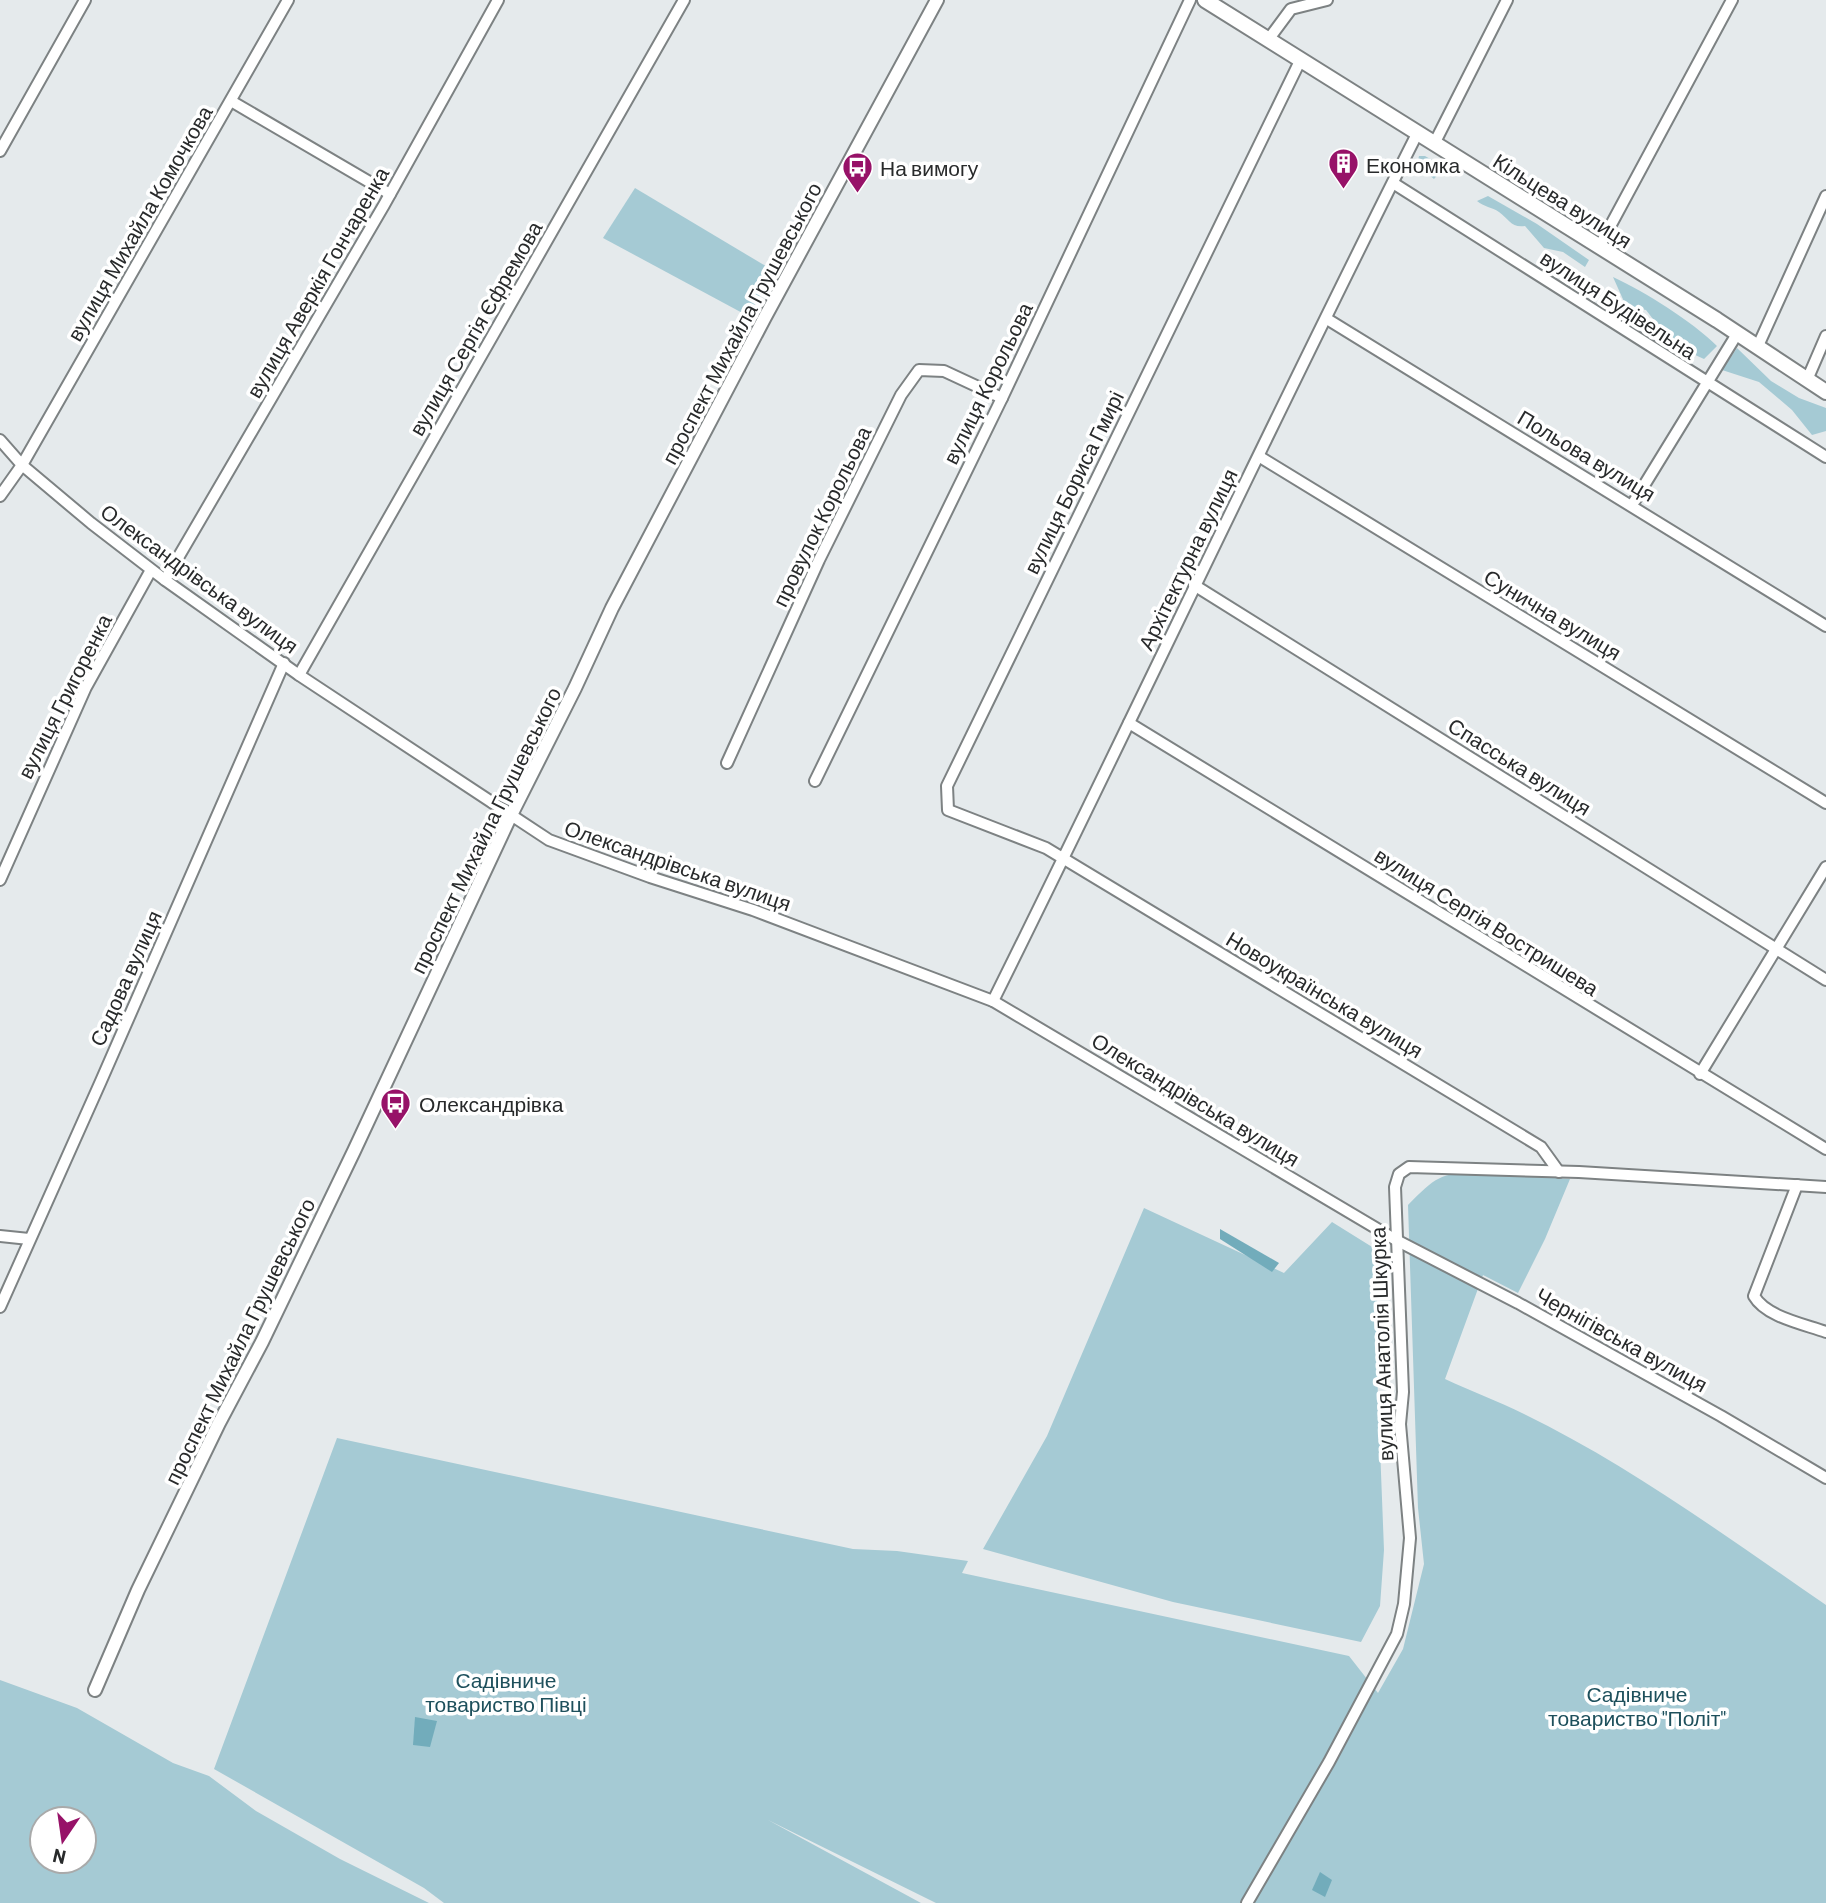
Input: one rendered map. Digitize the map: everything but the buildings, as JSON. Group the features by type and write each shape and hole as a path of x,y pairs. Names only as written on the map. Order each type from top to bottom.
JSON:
{"main road":[{"name":"Кільцева вулиця","path":"1205,0 1826,392"}],"street":[{"path":"0,151 85,0"},
{"name":"вулиця Михайла Комочкова","path":"0,496 22,465 288,0"},
{"name":"вулиця Аверкія Гончаренка","path":"165,580 390,194 498,0"},
{"name":"вулиця Сергія Єфремова","path":"299,675 684,0"},
{"name":"проспект Михайла Грушевського","path":"95,1690 138,1590 326,1211 510,817 612,608 765,317 937,0"},
{"name":"вулиця Корольова","path":"815,781 1002,398 1190,0"},
{"path":"1268,40 1292,9 1327,0"},
{"path":"1434,144 1507,0"},
{"path":"1599,247 1732,0"},
{"name":"вулиця Бориса Гмирі","path":"1063,859 1046,848 948,810 947,786 1300,61"},
{"path":"231,101 390,194"},
{"name":"Архітектурна вулиця","path":"993,1002 1194,585 1260,457 1417,134"},
{"name":"вулиця Будівельна","path":"1393,183 1826,457"},
{"path":"1757,348 1826,196"},
{"name":"Польова вулиця","path":"1327,319 1826,626"},
{"path":"1632,505 1737,334"},
{"path":"1807,380 1826,336"},
{"name":"провулок Корольова","path":"727,763 819,560 901,395 913,377 919,370 944,371 1002,398"},
{"name":"Олександрівська вулиця","path":"0,440 22,465 151,570 299,675 549,841 753,910 993,1002 1396,1240"},
{"name":"Сунична вулиця","path":"1260,457 1826,803"},
{"name":"вулиця Григоренка","path":"0,880 86,687 151,570"},
{"name":"Спасська вулиця","path":"1194,585 1826,980"},
{"name":"Садова вулиця","path":"0,1307 102,1081 284,663"},
{"name":"вулиця Сергія Востришева","path":"1129,723 1826,1149"},
{"name":"Новоукраїнська вулиця","path":"1063,859 1541,1147 1559,1172"},
{"path":"1700,1074 1826,867"},
{"name":"вулиця Анатолія Шкурка","path":"1247,1903 1380,1668 1397,1634 1404,1604 1410,1538 1400,1424 1403,1392 1395,1187 1399,1174 1409,1167 1559,1172 1826,1187"},
{"path":"1797,1185 1754,1296 1759,1305 1826,1332"},
{"path":"0,1236 29,1239"},
{"name":"Чернігівська вулиця","path":"1396,1240 1518,1303 1826,1478"}],"green space":[{"path":"1419,156 1425,156 1441,165 1442,170 1434,179 1417,165"},
{"path":"635,188 774,271 748,316 603,238"},
{"path":"1488,196 1537,224 1589,260 1585,267 1563,252 1544,248 1525,226 1513,224 1499,212 1477,201"},
{"path":"1613,277 1668,308 1717,346 1704,359 1673,345 1646,310 1626,306"},
{"path":"1737,348 1771,381 1799,398 1826,408 1826,431 1812,435 1792,410 1759,382 1722,370"},
{"name":"Садівниче товариство Півці","path":"1480,1172 1570,1179 1545,1239 1518,1293 1483,1275 1445,1379 1524,1414 1603,1456 1826,1605 1826,1903 936,1903 768,1820 921,1903 444,1903 424,1888 214,1769 337,1438 853,1549 897,1551 968,1561 962,1573 1349,1656 1378,1693 1403,1649 1424,1564 1418,1508 1408,1205 1439,1178"},
{"path":"1144,1208 1284,1273 1332,1222 1377,1250 1377,1370 1384,1550 1380,1606 1361,1642 1173,1602 983,1549 1047,1436"},
{"path":"0,1680 77,1708 173,1763 209,1776 256,1811 340,1859 429,1903 0,1903"}],"shaded area":[{"path":"1220,1229 1279,1263 1272,1272 1220,1239"},
{"path":"415,1717 437,1721 430,1747 413,1745"},
{"path":"1320,1872 1332,1880 1325,1897 1312,1890"}],"place":[{"name":"Економка","path":"1343,191"},
{"name":"На вимогу","path":"857,194"},
{"name":"Олександрівка","path":"396,1130"}],"park label":[{"name":"Садівниче товариство \"Політ\"","path":"1637,1705"}]}
